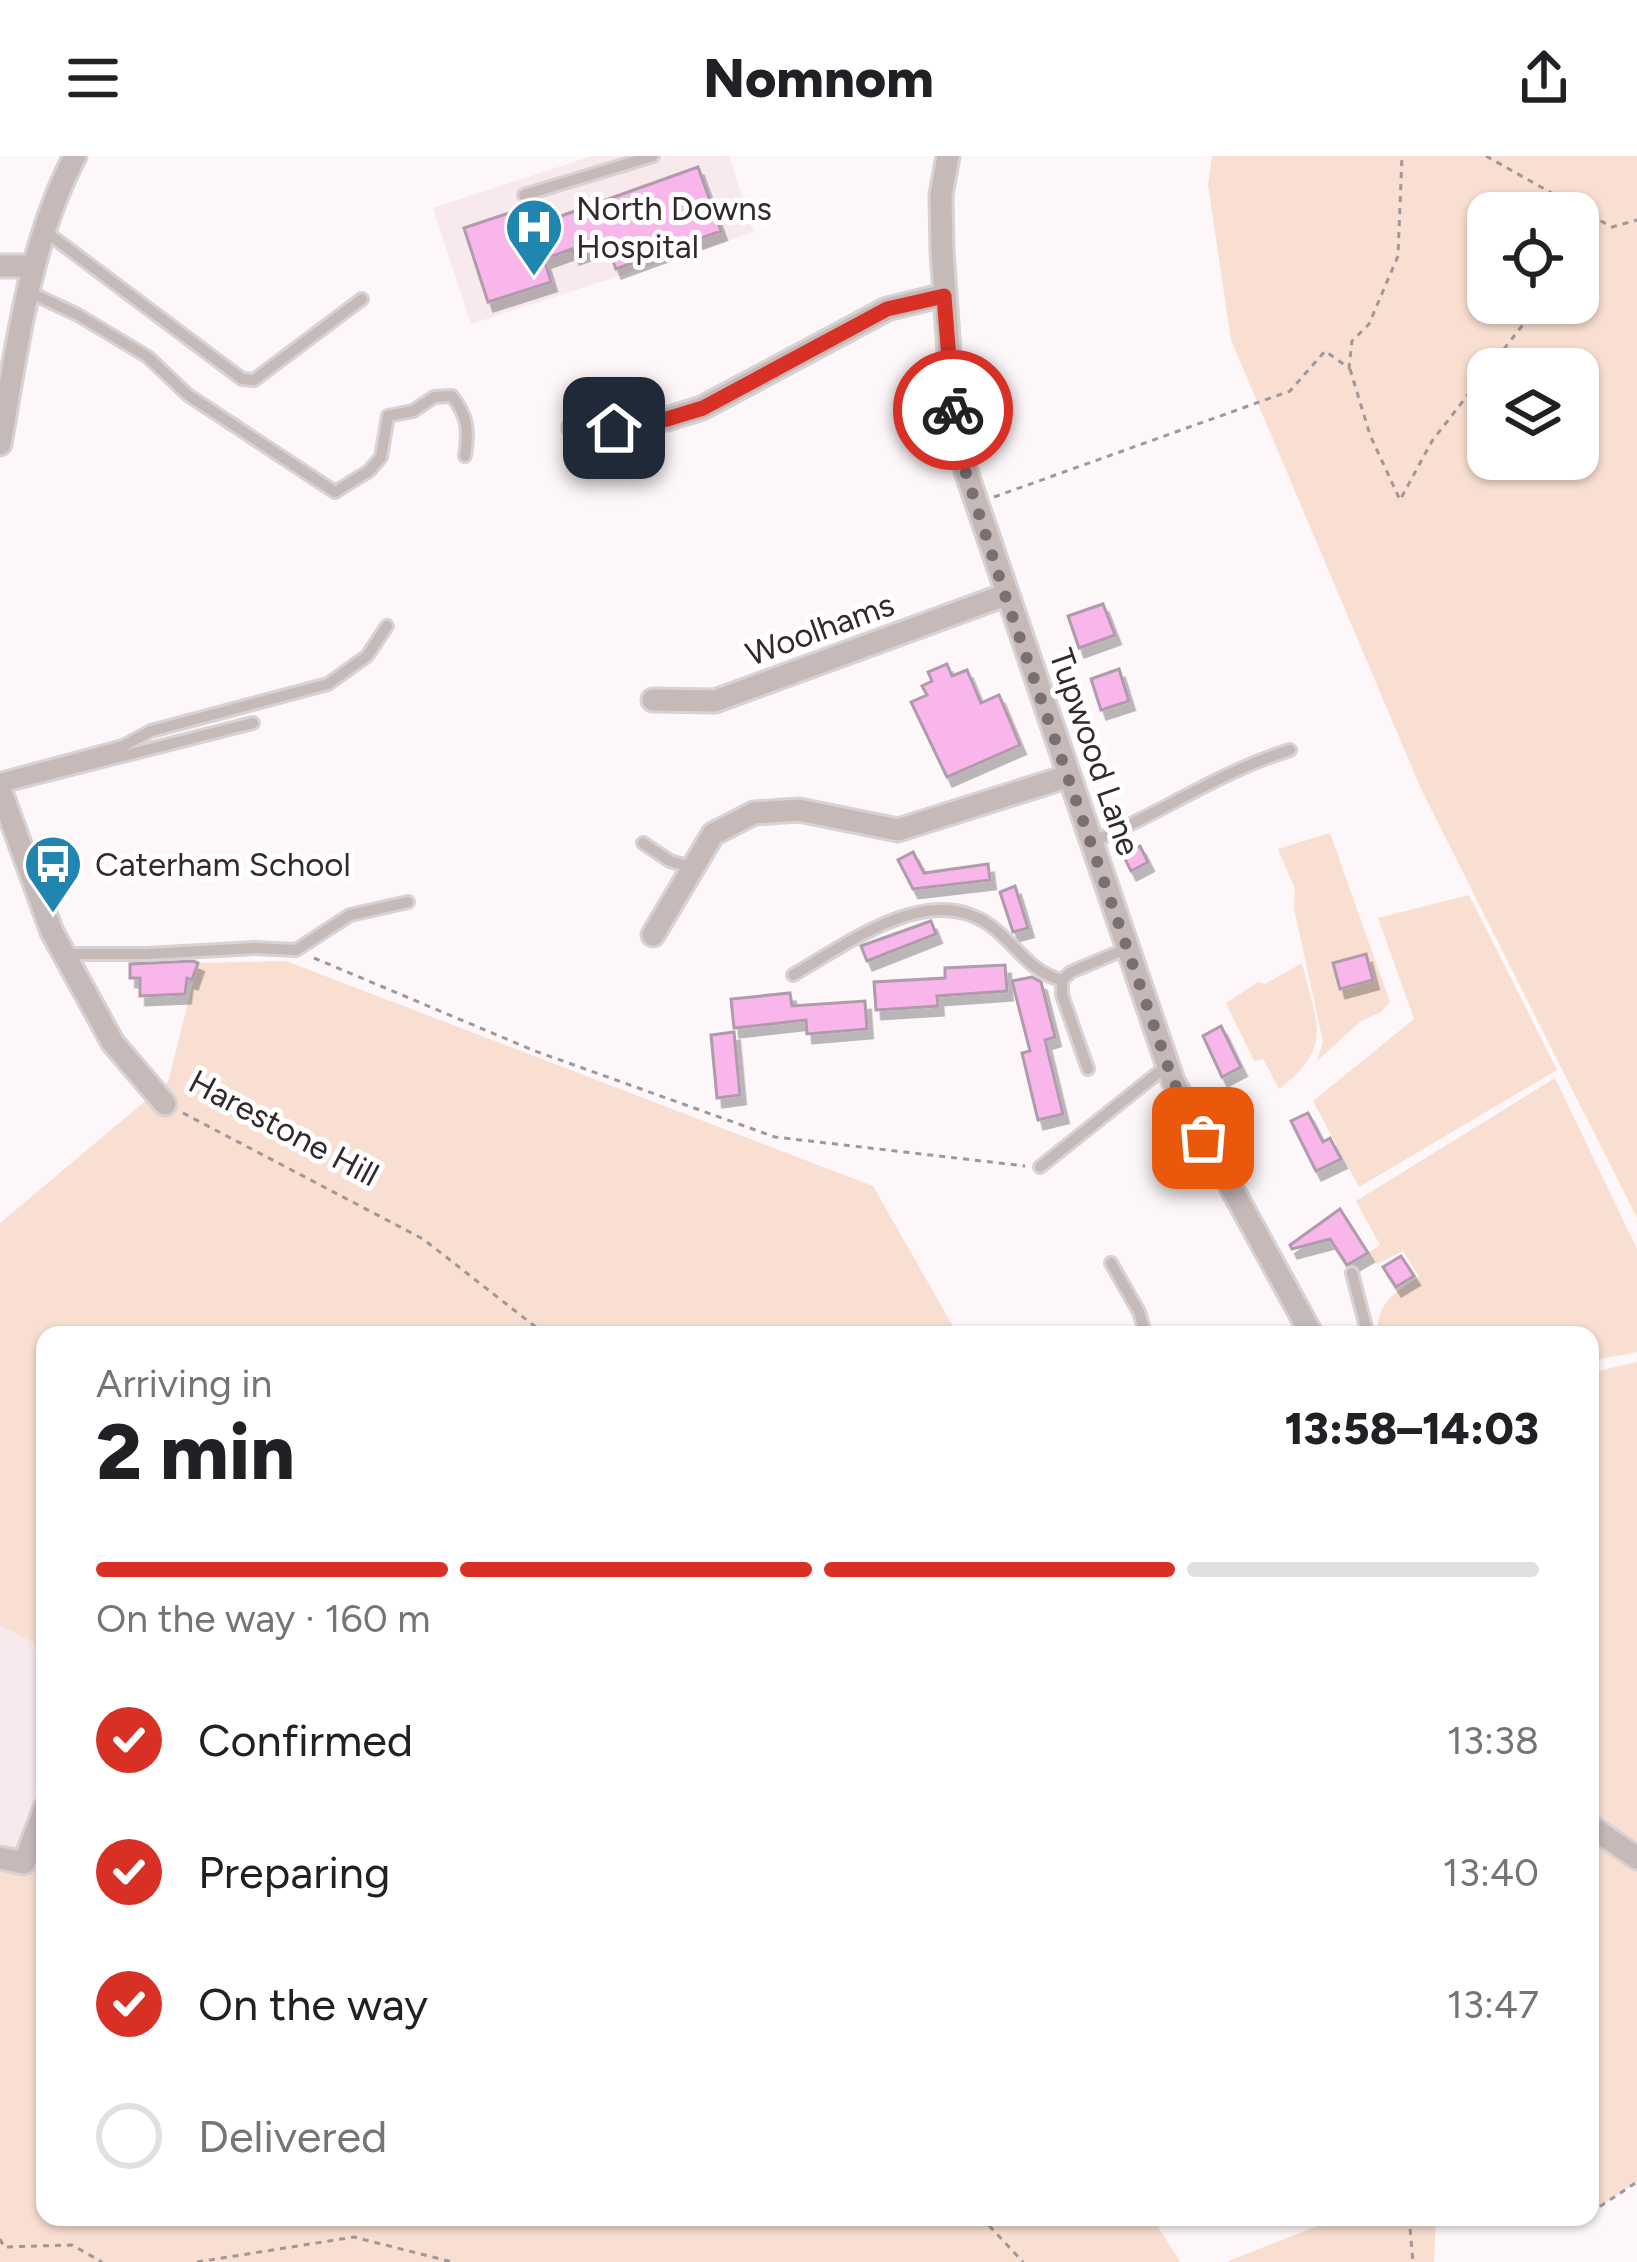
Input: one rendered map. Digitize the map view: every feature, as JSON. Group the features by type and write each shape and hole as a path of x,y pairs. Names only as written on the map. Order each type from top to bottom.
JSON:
{"street":[{"path":"0,444 34,266 75,156"},
{"name":"Tupwood Lane","path":"948,156 941,195 955,439 1168,1065 1307,1326"},
{"path":"0,266 34,266"},
{"path":"574,428 614,428 703,408 887,309 944,296"},
{"name":"Woolhams","path":"652,700 715,701 1005,595"},
{"path":"653,935 713,834 754,813 800,809 898,830 1069,776"},
{"name":"Harestone Hill","path":"0,785 52,932 113,1043 165,1103"},
{"path":"0,1858 24,1863 36,1832"},
{"path":"1599,1832 1637,1858"}],"lane":[{"path":"524,195 653,156"},
{"path":"46,232 242,379 254,380 362,299"},
{"path":"28,292 148,357 188,395 335,492 369,471 381,457 388,416 413,411 434,397 452,396 463,411 469,429 465,456"},
{"path":"0,785 123,746 151,731 328,684 368,656 387,626"},
{"path":"0,785 253,723"},
{"path":"1092,842 1195,788 1290,750"},
{"path":"643,843 670,861 693,868"},
{"path":"64,954 296,950 350,915 408,902"},
{"path":"794,975 899,918 944,908 970,912 997,930 1045,976 1062,980"},
{"path":"1088,1070 1062,995 1062,980 1128,948"},
{"path":"1040,1167 1168,1065"},
{"path":"1111,1263 1143,1326"},
{"path":"1352,1273 1366,1326"}],"path":[{"path":"1402,156 1398,256 1369,323 1352,340 1349,368 1370,435 1400,500 1432,441 1467,396"},
{"path":"1486,156 1550,192"},
{"path":"1599,220 1612,227 1637,220"},
{"path":"1505,348 1523,324"},
{"path":"976,504 1289,391 1325,351 1349,368"},
{"path":"296,950 535,1051 775,1137 1040,1167"},
{"name":"Harestone Hill","path":"165,1103 423,1239 534,1326"},
{"path":"1599,2207 1637,2182"},
{"path":"989,2226 1023,2262"},
{"path":"1410,2226 1413,2262"},
{"path":"197,2262 354,2237 452,2262"},
{"path":"0,2239 4,2247 72,2245 102,2262"}],"shaded area":[{"name":"North Downs Hospital","path":"592,156 729,156 754,232 471,324 433,208"},
{"path":"1212,156 1637,156 1637,1218 1421,789 1231,340 1208,185"},
{"path":"1330,833 1390,1002 1317,1061 1323,1042 1294,908 1295,889 1278,849","holes":["1366,954 1373,979 1340,988 1334,963"]},
{"path":"1469,895 1557,1070 1359,1187 1313,1101 1414,1019 1378,918"},
{"path":"286,961 873,1186 953,1326 36,1326 36,1644 0,1625 0,1223 168,1082 198,963"},
{"path":"1302,963 1316,1018 1315,1046 1297,1074 1279,1089 1263,1059 1254,1061 1226,1003 1258,982 1265,984"},
{"path":"1555,1078 1637,1249 1637,1352 1599,1359 1599,1326 1378,1326 1384,1306 1419,1276 1403,1251 1377,1264 1368,1253 1380,1245 1356,1201"},
{"path":"1637,1362 1637,2182 1599,2207 1599,1371"},
{"path":"0,1625 36,1644 36,1865 0,1853"},
{"path":"0,1855 36,1865 36,2226 1158,2226 1180,2262 0,2262"},
{"path":"1317,2226 1436,2226 1434,2262 1226,2262"}],"building":[{"path":"698,167 721,231 616,269 610,253 597,247 574,255 572,249 544,259 551,282 488,302 464,228 527,207 533,226"},
{"path":"1103,604 1115,635 1079,648 1068,616"},
{"path":"947,664 952,676 967,670 981,703 999,695 1020,745 947,777 911,702 927,695 922,686 932,681 928,672"},
{"path":"1119,669 1129,701 1101,710 1091,679"},
{"path":"1140,846 1148,862 1131,871 1123,855"},
{"path":"913,852 924,873 988,864 990,880 913,889 898,860"},
{"path":"1015,886 1028,928 1013,932 1000,892"},
{"path":"931,921 936,934 867,961 861,946"},
{"path":"1366,954 1373,980 1340,989 1333,963"},
{"path":"198,963 192,980 187,978 185,994 140,996 140,978 130,978 130,964"},
{"path":"1005,965 1007,991 937,996 938,1006 876,1010 874,982 945,978 945,968"},
{"path":"1032,977 1041,982 1055,1037 1045,1040 1063,1114 1038,1120 1022,1053 1030,1051 1012,981"},
{"path":"790,993 792,1006 865,1001 867,1029 807,1034 806,1020 734,1028 731,999"},
{"path":"1221,1026 1241,1067 1222,1077 1203,1036"},
{"path":"734,1032 740,1095 717,1098 711,1035"},
{"path":"1308,1113 1323,1142 1330,1138 1341,1159 1316,1171 1291,1121"},
{"path":"1340,1209 1368,1253 1347,1265 1330,1239 1292,1249 1290,1245"},
{"path":"1401,1256 1414,1276 1396,1287 1383,1267"}],"way so far":[{"path":"953,410 955,439 1005,595 1173,1081 1203,1138"}],"place":[{"name":"North Downs Hospital","path":"534,278"},
{"name":"Caterham School","path":"53,915"}],"route":[{"path":"614,428 703,408 887,309 944,296 953,410"}]}
